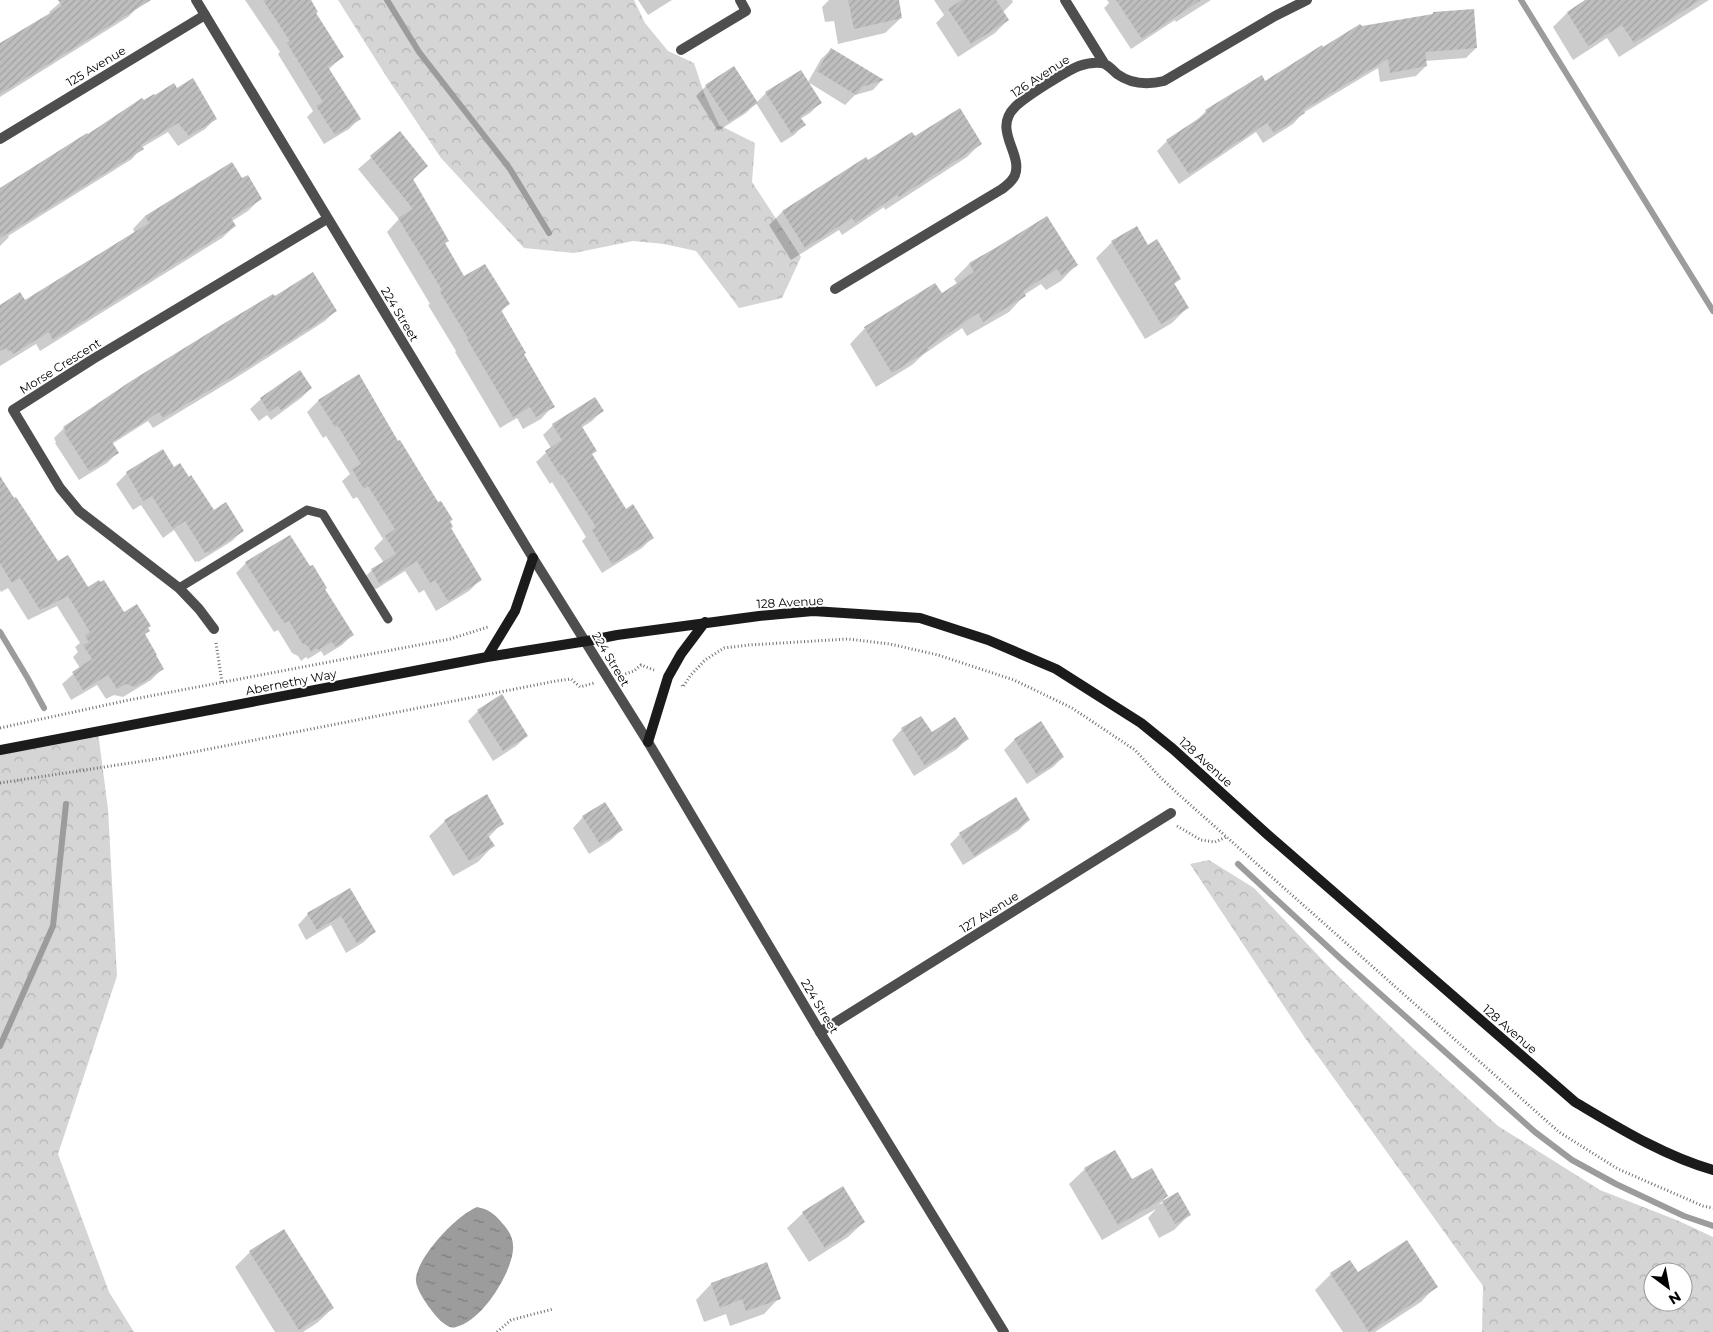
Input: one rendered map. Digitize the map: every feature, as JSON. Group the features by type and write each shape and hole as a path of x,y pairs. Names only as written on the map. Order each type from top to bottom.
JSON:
{"main road":[{"path":"487,657 515,611 533,558"},
{"name":"128 Avenue","path":"586,641 617,634 706,622 813,611 920,618 988,640 1056,669 1141,723 1174,749 1268,835 1575,1102 1628,1134 1699,1166 1713,1170"},
{"path":"648,742 668,677 681,654 706,622"},
{"name":"Abernethy Way","path":"0,750 487,657 586,641"}],"street":[{"name":"224 Street","path":"196,0 533,558 648,742 820,1032 1004,1332"},
{"path":"681,50 746,10 740,0"},
{"path":"1065,0 1104,64 1122,77 1145,84 1164,81 1275,16 1307,0"},
{"name":"125 Avenue","path":"0,139 205,15"},
{"name":"126 Avenue","path":"835,289 1011,182 1015,174 1016,164 1006,126 1008,116 1015,107 1026,98 1078,66 1093,62 1104,64"},
{"name":"Morse Crescent","path":"214,629 199,609 179,588 79,511 60,488 14,410 93,359 328,219"},
{"name":"127 Avenue","path":"820,1032 1168,815"}],"lane":[{"path":"179,588 307,510 323,514 388,619"}],"path":[{"path":"0,728 130,700 450,639 488,627 493,623"},
{"path":"214,629 222,682"},
{"path":"679,684 683,686 705,660 724,648 848,638 890,644 938,655 1014,680 1072,708 1135,750 1160,777 1226,837 1558,1132 1618,1169 1703,1206 1713,1208"},
{"path":"634,671 640,665 654,670"},
{"path":"0,783 163,758 564,680 571,679 580,686 586,685"},
{"path":"1168,815 1182,831 1201,840 1215,842 1226,837"},
{"path":"497,1332 511,1320 553,1309"}],"green space":[{"path":"338,0 634,0 645,23 668,51 694,63 704,93 719,125 755,143 752,182 801,257 782,298 739,308 696,251 664,244 633,241 574,253 524,248 441,158"},
{"path":"98,732 108,809 117,976 58,1154 109,1292 134,1332 0,1332 0,750"},
{"path":"1209,860 1254,888 1333,971 1498,1126 1600,1190 1679,1221 1713,1237 1713,1332 1482,1332 1483,1286 1305,1038 1190,864"}],"water":[{"path":"477,1207 485,1209 494,1215 509,1232 513,1246 511,1260 501,1283 485,1306 466,1323 452,1327 442,1322 434,1314 418,1289 416,1278 424,1258 440,1237 449,1227"}],"building":[{"path":"58,0 151,0 0,94 0,43 62,6"},
{"path":"263,0 311,0 318,12 316,13 344,57 328,67 361,119 335,135 316,106 323,102 287,43 290,41"},
{"path":"848,0 899,0 902,18 854,29"},
{"path":"962,0 996,0 1009,20 971,44 948,9"},
{"path":"1116,0 1201,0 1142,39"},
{"path":"1585,0 1700,0 1634,43 1622,25 1588,46 1567,12"},
{"path":"1474,9 1477,48 1425,52 1427,66 1390,73 1388,59 1303,110 1305,113 1274,133 1267,123 1189,174 1166,140 1207,113 1205,110 1262,75 1265,81 1322,45 1323,47 1360,24 1362,26 1433,14 1433,12"},
{"path":"831,48 884,80 862,87 856,95 817,71"},
{"path":"734,66 758,103 729,122 705,85"},
{"path":"801,70 822,103 800,117 806,125 792,134 765,92"},
{"path":"193,78 217,119 189,136 178,123 141,145 144,149 0,238 0,188 142,98 144,100 155,95 174,83 177,88"},
{"path":"960,108 982,144 899,197 897,195 855,223 852,218 805,248 782,211 866,157 868,160 912,132 915,136"},
{"path":"400,131 428,166 413,179 449,241 445,243 464,276 485,264 510,304 501,310 555,407 536,417 530,407 513,417 440,292 442,290 398,218 413,209 370,156"},
{"path":"232,162 242,178 248,175 262,199 231,218 236,226 53,340 49,332 13,354 6,348 0,351 0,305 20,292 25,300 149,223 145,216"},
{"path":"1047,216 1078,265 1062,276 1057,269 1023,291 1026,296 983,322 978,313 927,348 929,350 892,373 864,327 935,283 942,293 974,272 969,263"},
{"path":"1137,226 1148,245 1157,239 1181,279 1174,283 1189,308 1161,324 1111,241"},
{"path":"313,272 337,311 163,418 159,412 112,442 119,453 89,471 64,432 66,431 63,427 131,381 273,294 275,296"},
{"path":"300,370 312,388 281,410 278,406 269,412 260,398"},
{"path":"359,374 398,441 400,440 438,502 441,501 453,520 450,521 453,527 451,528 482,580 448,601 435,580 430,583 417,561 380,584 371,569 396,554 385,536 395,529 368,486 364,489 352,469 361,464 338,426 335,427 318,400"},
{"path":"595,397 604,411 581,425 597,451 592,454 626,509 633,504 654,538 612,564 592,530 596,527 545,451 562,440 552,424"},
{"path":"163,449 174,467 180,463 189,477 191,475 214,510 226,502 244,531 209,553 208,551 205,553 185,521 173,529 152,496 143,501 126,472"},
{"path":"0,476 58,561 68,555 88,587 99,580 100,582 104,580 124,612 137,604 151,626 148,628 150,631 145,634 164,669 135,687 126,684 117,689 108,675 83,690 72,672 92,659 83,645 89,642 85,636 90,632 68,596 40,610 20,578 12,583 0,563"},
{"path":"290,535 310,566 313,565 327,588 325,589 354,635 335,647 332,642 311,652 308,646 302,643 289,621 284,623 245,562"},
{"path":"502,694 528,736 503,751 477,710"},
{"path":"921,716 932,732 955,717 969,739 925,766 901,728"},
{"path":"1041,721 1064,757 1037,775 1014,739"},
{"path":"487,794 504,824 487,834 495,846 469,861 444,820"},
{"path":"1016,797 1030,820 974,856 959,833"},
{"path":"605,802 623,830 600,844 582,816"},
{"path":"350,888 376,932 357,943 341,916 317,930 307,913"},
{"path":"1115,1150 1132,1179 1152,1168 1168,1196 1118,1225 1084,1168"},
{"path":"843,1186 865,1222 825,1248 802,1212"},
{"path":"1178,1192 1191,1215 1175,1224 1162,1201"},
{"path":"284,1229 334,1308 299,1330 249,1251"},
{"path":"1407,1240 1438,1287 1369,1332 1330,1273 1350,1260 1358,1272"},
{"path":"767,1262 781,1299 746,1311 742,1299 720,1308 711,1283"}],"waterway":[{"path":"387,0 419,52 510,169 549,233"},
{"path":"1521,0 1713,311"},
{"path":"0,632 44,708"},
{"path":"0,1046 53,926 66,804"},
{"path":"1238,864 1341,959 1535,1132 1572,1160 1616,1184 1684,1216 1713,1226"}]}
